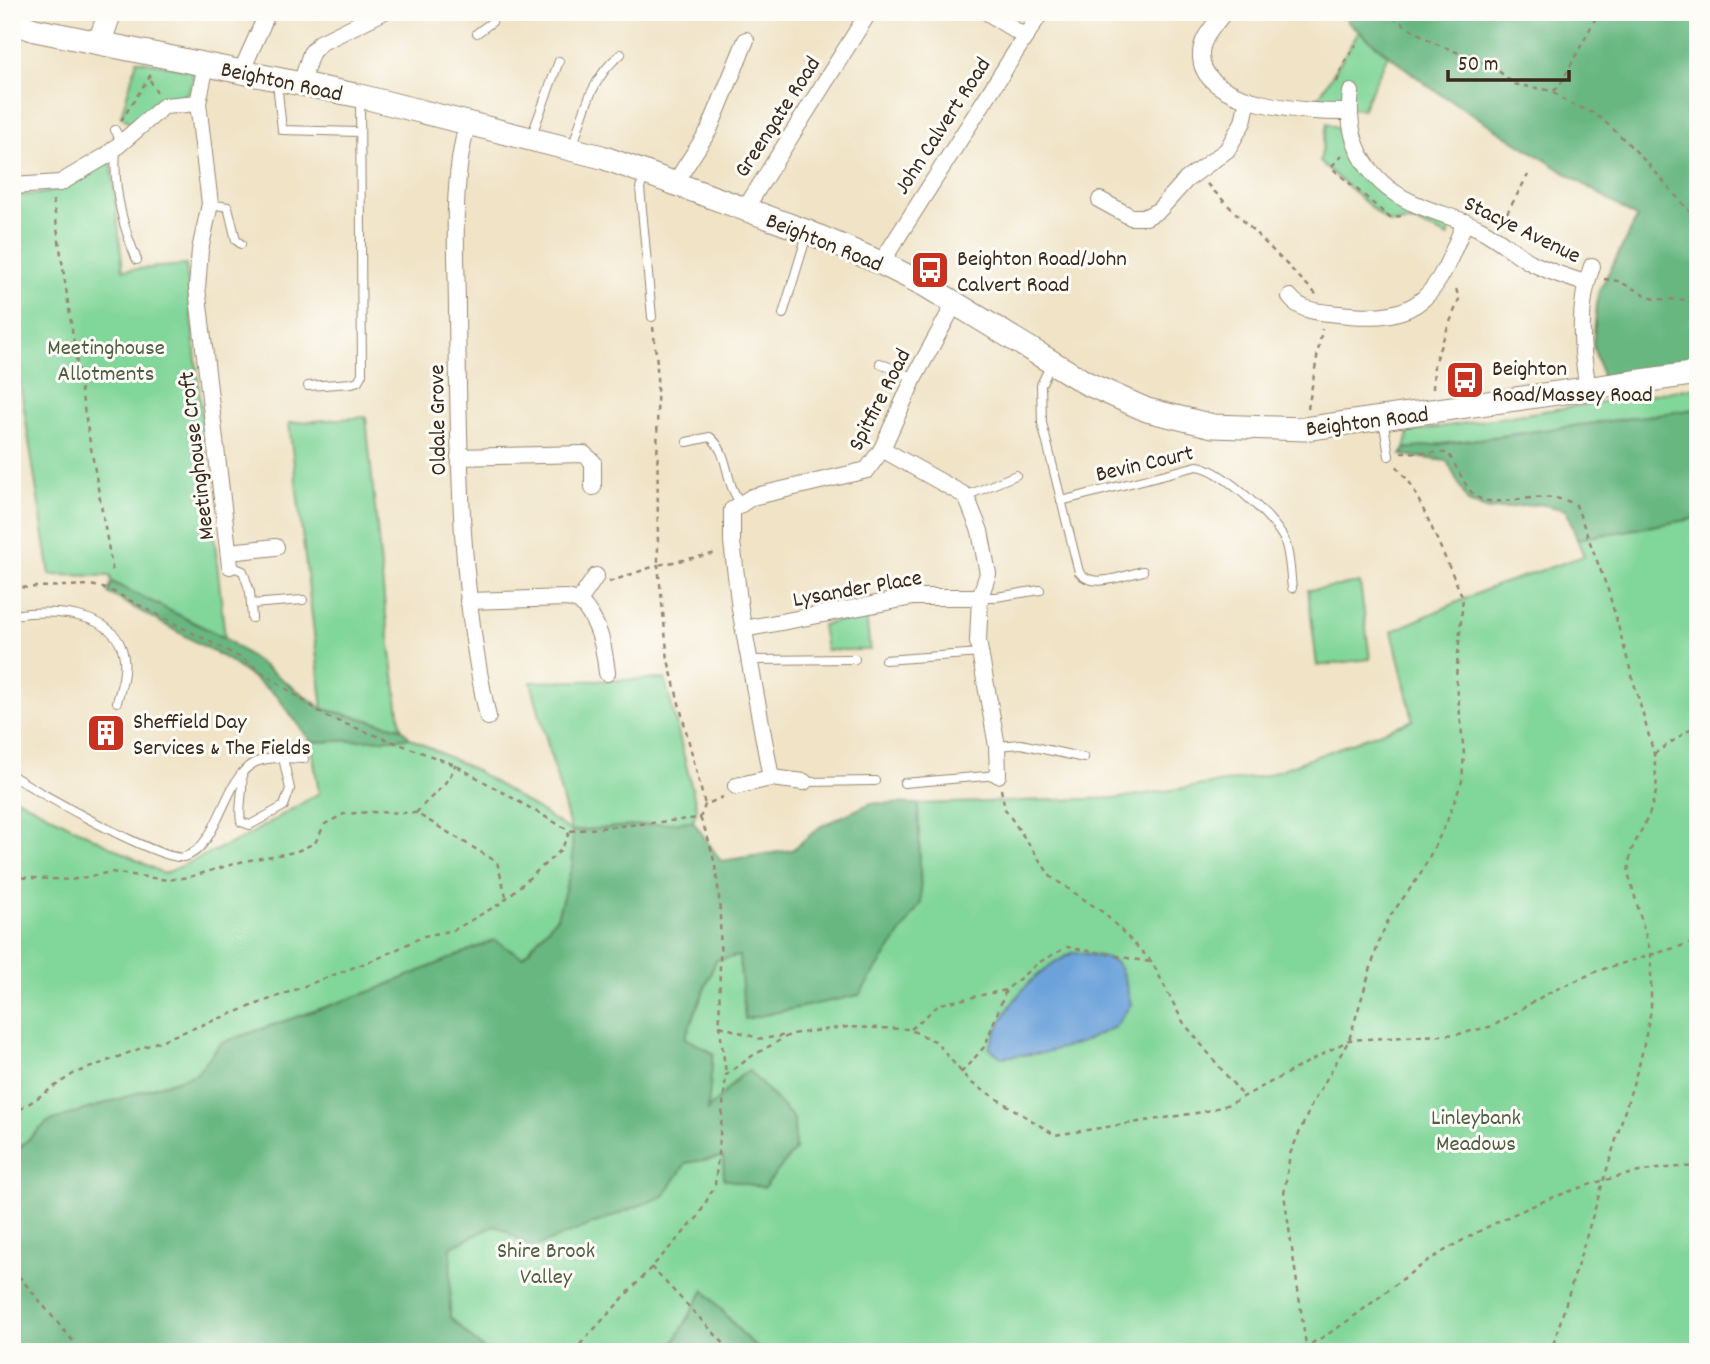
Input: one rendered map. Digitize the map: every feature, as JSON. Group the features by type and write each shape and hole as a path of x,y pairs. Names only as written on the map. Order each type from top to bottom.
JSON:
{"street":[{"path":"100,41 110,12"},
{"path":"241,72 268,12"},
{"path":"301,84 311,53 320,43 383,12"},
{"name":"Greengate Road","path":"745,209 869,12"},
{"path":"988,12 1026,37"},
{"name":"John Calvert Road","path":"881,263 1041,12"},
{"path":"1224,12 1204,42 1201,54 1203,66 1216,87 1248,99 1318,111 1349,112"},
{"name":"Beighton Road","path":"12,22 35,30 100,41 360,96 531,138 646,172 808,232 881,263 954,303 1101,391 1147,410 1213,426 1304,429 1698,373"},
{"path":"675,183 709,130 746,40"},
{"name":"Meetinghouse Croft","path":"206,65 198,103 210,204 200,250 197,288 230,559 276,547"},
{"name":"Stacye Avenue","path":"1344,91 1354,142 1361,159 1384,187 1420,206 1465,222 1530,261 1588,275"},
{"path":"1100,200 1132,217 1146,216 1159,210 1186,180 1227,150 1243,122 1248,99"},
{"path":"12,186 50,185 85,171 118,140 164,106 198,103"},
{"name":"Oldale Grove","path":"468,122 458,182 459,457 474,655 488,717"},
{"path":"1290,297 1304,308 1363,317 1387,316 1405,311 1434,289 1446,271 1465,222"},
{"path":"1588,275 1581,338 1588,389"},
{"name":"Spitfire Road","path":"740,502 752,497 852,476 867,470 882,449 914,378 954,303"},
{"path":"882,449 966,496 980,531 988,574 980,597 980,653 997,746 998,775"},
{"path":"459,457 584,454 593,462 593,487"},
{"path":"740,502 732,510 733,550 748,660 771,778"},
{"path":"579,601 598,581"},
{"name":"Lysander Place","path":"744,629 913,597 980,597"},
{"path":"468,601 567,598 579,601 597,626 604,647 607,673"},
{"path":"736,786 771,778 804,782"}],"lane":[{"path":"477,33 492,22 495,12"},
{"path":"572,149 592,91 610,63 621,54"},
{"path":"531,138 536,118 559,61"},
{"path":"277,79 282,130 359,132"},
{"path":"308,386 352,383 358,381 362,374 360,96"},
{"path":"118,140 116,185 124,226 137,260"},
{"path":"646,172 640,188 652,317"},
{"path":"210,204 228,207 236,240 241,244"},
{"path":"783,314 808,232"},
{"path":"880,363 914,378"},
{"path":"1052,363 1041,385 1040,404 1061,501 1083,578 1096,582 1143,571"},
{"path":"1383,419 1389,456"},
{"path":"687,442 710,437 720,445 731,492 740,502"},
{"name":"Bevin Court","path":"1061,501 1197,466 1209,467 1234,487 1284,539 1292,588"},
{"path":"966,496 1017,475"},
{"path":"230,559 243,571 252,618"},
{"path":"980,597 1040,590"},
{"path":"251,604 303,600"},
{"path":"12,615 67,612 96,622 118,639 124,656 124,675 117,702"},
{"path":"12,652 13,639"},
{"path":"885,660 980,653"},
{"path":"748,660 855,659"},
{"path":"997,746 1021,744 1084,758"},
{"path":"242,774 244,789 239,816 241,822 250,825 284,806 290,789 283,758"},
{"path":"12,775 154,852 183,858 196,851 206,838 242,774 253,763 283,758 304,759"},
{"path":"904,783 998,775"},
{"path":"804,782 875,781"}],"path":[{"path":"1384,12 1434,43 1494,66 1514,84 1553,91 1567,105 1597,115 1698,220"},
{"path":"1553,91 1559,87 1599,12"},
{"path":"1344,91 1344,63 1356,45"},
{"path":"118,140 149,79 157,54"},
{"path":"149,79 162,102"},
{"path":"1343,154 1331,167 1389,217 1412,215"},
{"path":"1502,222 1528,175"},
{"path":"1202,180 1276,250 1326,304"},
{"path":"50,185 81,391 113,573"},
{"path":"1588,275 1618,281 1654,299 1698,300"},
{"path":"1433,388 1434,363 1459,299 1451,279"},
{"path":"573,1352 698,1217 715,1185 726,1075 720,1026 722,916 710,841 700,818 705,805 668,660 658,565 657,363 652,317"},
{"path":"1308,412 1324,320"},
{"path":"1400,452 1448,453 1474,494 1485,500 1502,502 1542,495 1565,499 1576,505 1608,590 1654,754 1657,789 1649,815 1632,851 1628,873 1651,954 1651,1010 1642,1058 1551,1352"},
{"path":"1307,1352 1284,1194 1290,1154 1312,1104 1349,1040 1379,941 1390,916 1420,875 1457,797 1464,754 1456,677 1463,598 1409,483 1389,456"},
{"path":"598,581 658,565 733,550"},
{"path":"12,588 91,585 110,590 243,659 327,717 455,765 570,831 700,818"},
{"path":"1654,754 1698,724"},
{"path":"416,813 430,795 451,778 455,765"},
{"path":"998,775 1005,809 1051,877 1104,913 1152,962 1183,1021 1244,1097"},
{"path":"705,805 731,793 736,786"},
{"path":"12,877 71,880 111,872 167,880 189,877 244,861 295,852 315,842 326,824 344,814 416,813 496,862 506,897"},
{"path":"12,1115 39,1100 73,1074 381,957 424,936 454,930 506,897 561,850 570,831"},
{"path":"720,1026 761,1039 847,1027 910,1030 935,1041 970,1082 1055,1135 1203,1112 1244,1097 1349,1040 1459,1034 1493,1026 1548,993 1600,970 1698,941"},
{"path":"910,1030 940,1004 1006,990 1038,963 1067,947 1152,962"},
{"path":"961,1073 985,1046 1006,990"},
{"path":"726,1075 752,1055 791,1034"},
{"path":"1293,1352 1305,1347 1446,1250 1539,1204 1637,1174 1698,1167"},
{"path":"650,1267 733,1352"},
{"path":"12,1268 82,1352"}],"green space":[{"path":"1341,12 1698,12 1698,368 1603,380 1593,345 1598,293 1637,218 1428,86 1349,23"},
{"path":"1359,31 1388,55 1362,110 1317,100"},
{"path":"137,60 190,70 194,78 189,92 134,126 121,116"},
{"path":"1327,123 1341,129 1359,167 1369,181 1395,201 1450,225 1448,237 1415,222 1389,223 1320,162"},
{"name":"Meetinghouse Allotments","path":"111,161 123,270 186,265 225,638 112,582 110,576 50,575 12,332 12,193 26,195 52,191"},
{"path":"1698,387 1698,409 1405,449 1409,432"},
{"path":"1698,409 1698,518 1577,539 1566,510 1540,504 1488,510 1468,502 1447,461 1401,455 1405,449"},
{"path":"366,417 385,608 401,728 323,709 289,423"},
{"path":"1698,518 1698,1352 762,1352 745,1337 704,1290 669,1352 12,1352 12,796 164,874 245,837 319,793 311,742 410,738 475,770 571,831 531,682 665,679 697,809 693,821 572,831 573,863 557,917 523,957 494,940 375,990 221,1043 196,1074 48,1122 35,1134 713,1053 685,1038 716,960 921,903 918,804 1119,798 1264,776 1413,720 1392,631 1492,587 1584,556 1577,539"},
{"path":"112,582 225,638 323,709 401,728 410,738 311,742 277,696 228,660 108,593"},
{"path":"1360,583 1370,659 1317,666 1308,590"},
{"path":"866,615 870,650 826,650 822,625"},
{"path":"871,803 918,804 921,903 859,995 745,1019 739,956 716,960 685,1038 713,1053 708,1110 739,1077 749,1071 794,1119 795,1150 764,1188 724,1179 723,1157 686,1163 664,1196 532,1248 496,1225 451,1247 450,1317 486,1352 12,1352 12,1154 48,1122 196,1074 221,1043 375,990 494,940 523,957 557,917 573,863 572,831 693,821 721,861 792,850 821,826"},
{"path":"704,1290 745,1337 762,1352 669,1352"}],"water":[{"path":"1074,952 1110,959 1120,969 1131,1004 1115,1027 1080,1043 1043,1053 1001,1057 989,1048 996,1031 1021,991 1044,971"}],"place":[{"name":"Beighton Road/John Calvert Road","path":"930,270"},
{"name":"Beighton Road/Massey Road","path":"1465,380"},
{"name":"Sheffield Day Services & The Fields","path":"106,733"}],"park label":[{"name":"Linleybank Meadows","path":"1476,1129"},
{"name":"Shire Brook Valley","path":"546,1262"}]}
